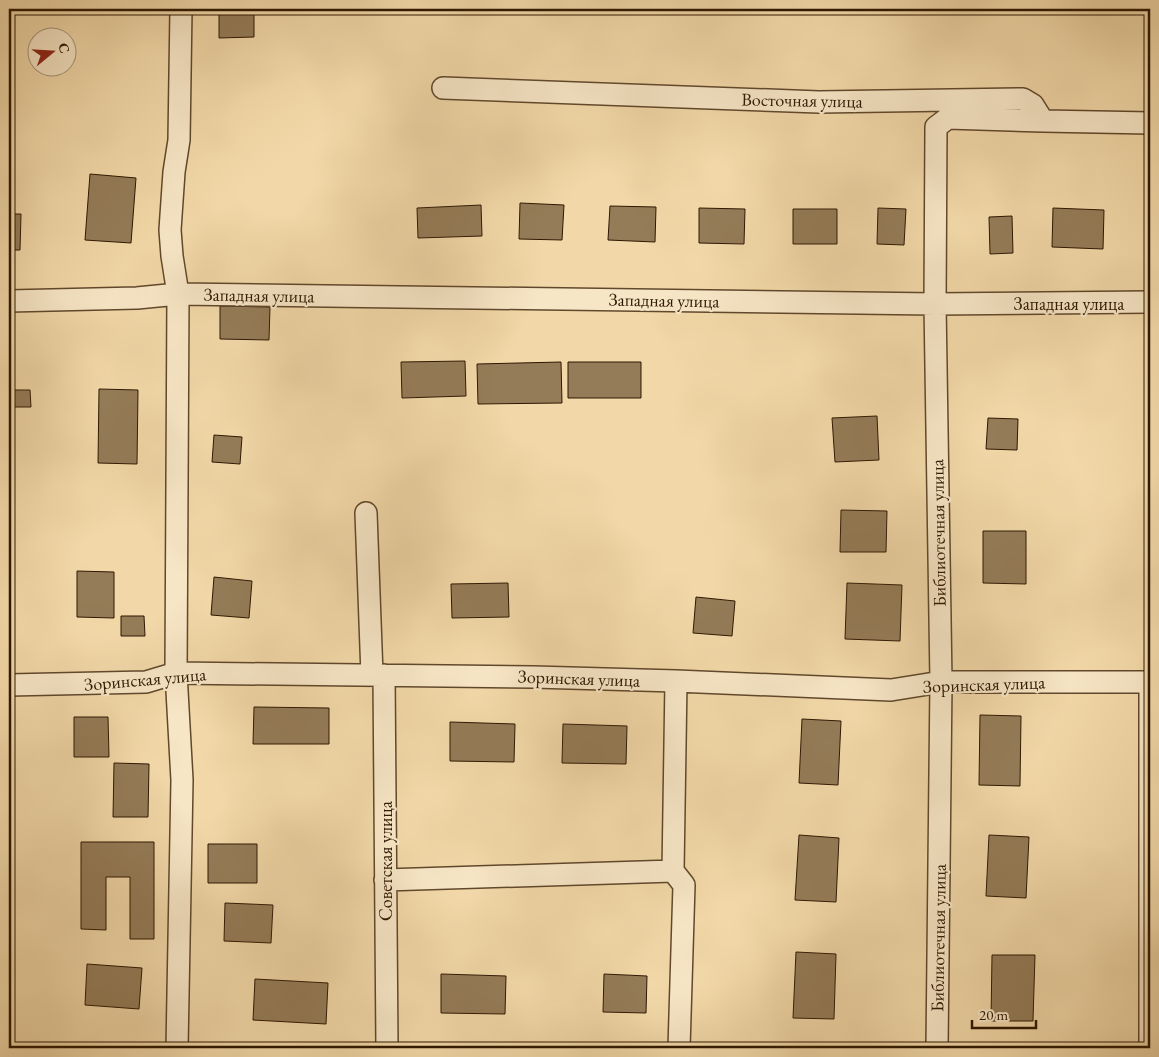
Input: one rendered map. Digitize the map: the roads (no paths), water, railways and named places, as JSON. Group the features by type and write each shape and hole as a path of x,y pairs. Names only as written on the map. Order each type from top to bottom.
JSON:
{"street":[{"path":"177,1048 182,780 176,673 178,294 170,230 174,172 179,140 181,9"},
{"name":"Восточная улица","path":"443,88 819,102 1023,99 1033,105 1043,121"},
{"name":"Библиотечная улица","path":"937,1048 941,682 935,304 936,127 948,118 1043,121"},
{"path":"1043,121 1150,122"},
{"name":"Западная улица","path":"9,301 137,298 178,294 935,304 1150,302"},
{"name":"Советская улица","path":"366,513 378,675 385,880 387,1048"},
{"name":"Зоринская улица","path":"9,685 146,682 176,673 676,681 891,690 941,682 1150,682"},
{"path":"676,681 673,871 684,885 678,1048"},
{"path":"1150,682 1150,1048"},
{"path":"385,880 673,871"}]}
